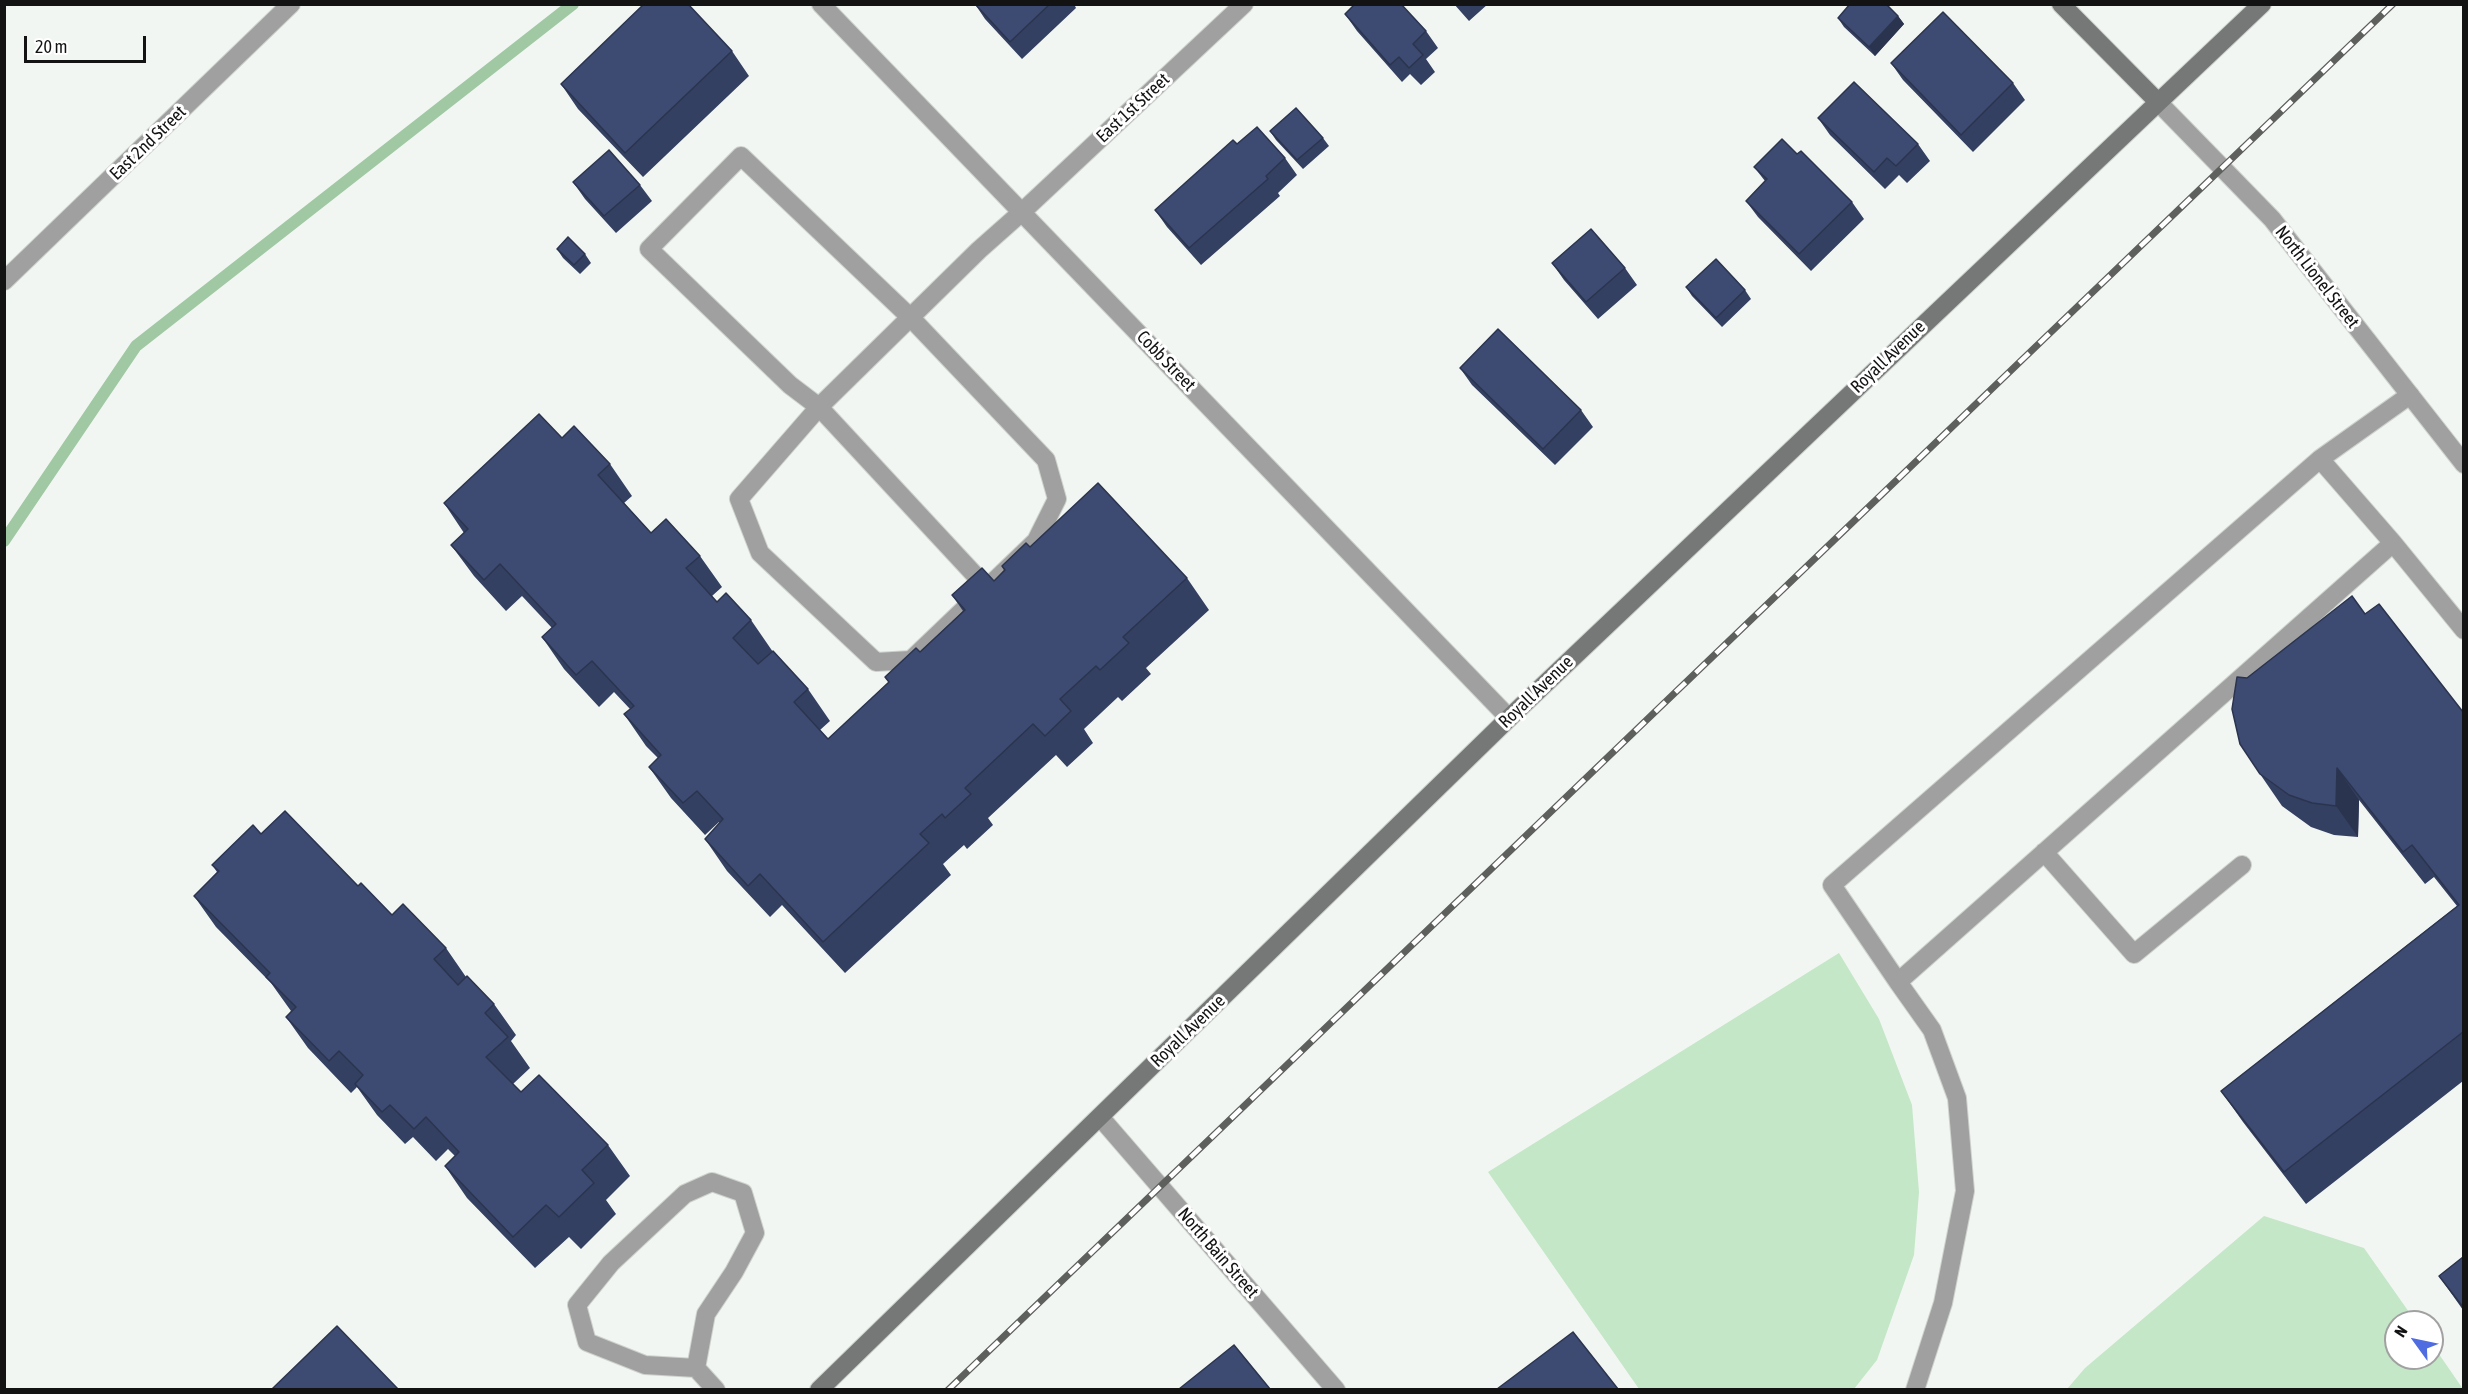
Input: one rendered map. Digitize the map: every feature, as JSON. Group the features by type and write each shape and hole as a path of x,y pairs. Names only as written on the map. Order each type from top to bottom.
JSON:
{"street":[{"name":"East 2nd Street","path":"4,281 291,4"},
{"name":"Cobb Street","path":"821,4 1023,211 1509,718"},
{"name":"East 1st Street","path":"987,588 911,660 876,662 760,553 739,499 819,407 1023,211 1244,4"},
{"path":"2061,4 2157,102"},
{"name":"Royall Avenue","path":"819,1389 1509,718 2262,4"},
{"name":"North Lionel Street","path":"2157,102 2272,219 2463,464"},
{"path":"741,156 911,318 1046,460 1057,500 1036,541 987,588 819,407 790,385 649,249 741,156"},
{"path":"1915,1389 1943,1303 1965,1191 1957,1098 1932,1030 1832,885 2320,459 2410,395"},
{"path":"2320,459 2393,543 2463,630"},
{"path":"1898,982 2393,543"},
{"path":"2044,852 2133,954 2242,865"},
{"name":"North Bain Street","path":"1100,1117 1336,1389"},
{"path":"696,1368 706,1314 734,1272 755,1233 743,1193 712,1182 685,1194 611,1263 577,1305 588,1342 645,1365 696,1368 716,1389"}],"green space":[{"path":"1839,953 1879,1019 1912,1105 1919,1192 1914,1255 1877,1360 1854,1389 1639,1389 1488,1172"},
{"path":"2264,1216 2364,1248 2408,1310 2384,1310 2384,1370 2444,1370 2444,1361 2463,1389 2067,1389 2085,1368"}],"building":[{"path":"644,4 688,4 732,51 625,153 561,84"},
{"path":"975,4 1050,4 1010,42"},
{"path":"1355,4 1401,4 1426,31 1413,44 1423,55 1409,68 1399,57 1390,65 1345,14"},
{"path":"1850,4 1886,4 1898,16 1869,47 1838,18"},
{"path":"1943,12 2013,83 1961,135 1891,63"},
{"path":"1854,82 1918,144 1896,166 1887,158 1874,172 1818,118"},
{"path":"1296,108 1323,138 1297,160 1270,131"},
{"path":"1257,127 1285,158 1266,176 1268,179 1189,248 1155,210 1233,140 1237,144"},
{"path":"1782,139 1797,154 1801,151 1852,202 1799,254 1746,201 1767,179 1754,167"},
{"path":"609,150 640,185 604,216 573,182"},
{"path":"1591,229 1625,268 1586,302 1552,263"},
{"path":"568,237 585,254 574,265 557,249"},
{"path":"1716,259 1745,290 1716,318 1686,287"},
{"path":"1498,329 1581,410 1543,449 1460,368"},
{"path":"539,414 562,438 574,426 610,464 598,475 651,533 666,519 700,556 686,568 717,602 726,593 751,620 733,638 758,664 773,651 808,689 794,702 828,739 889,682 885,677 916,648 920,652 965,610 952,595 982,568 994,581 1005,570 1002,566 1026,543 1030,547 1098,483 1187,578 1123,637 1129,643 1100,670 1096,666 1060,699 1071,711 1045,736 1033,724 965,788 971,794 945,818 942,814 920,834 929,843 823,942 760,874 748,886 705,839 723,819 697,791 683,803 649,767 661,755 624,714 634,706 592,661 576,675 542,637 556,624 500,564 484,580 451,545 468,529 444,503"},
{"path":"2352,596 2365,614 2379,604 2463,712 2463,1032 2284,1172 2221,1091 2459,905 2412,845 2403,852 2337,768 2336,806 2312,803 2289,795 2260,774 2240,744 2232,709 2237,677 2247,678"},
{"path":"285,811 358,886 361,883 392,915 403,904 446,948 434,959 458,985 467,976 494,1004 485,1013 508,1037 486,1057 521,1092 539,1075 608,1145 582,1170 594,1183 559,1217 546,1205 513,1237 445,1166 459,1152 426,1117 414,1129 390,1105 382,1112 355,1084 363,1075 339,1051 329,1061 286,1017 296,1007 266,977 270,973 194,896 219,871 212,865 253,825 261,834"},
{"path":"2463,1257 2463,1307 2439,1276"},
{"path":"337,1326 398,1389 272,1389"},
{"path":"1573,1332 1618,1389 1497,1389"},
{"path":"1234,1345 1270,1389 1179,1389"}],"waterway":[{"path":"4,541 136,346 573,4"}],"railway":[{"path":"948,1390 2393,4"}]}
